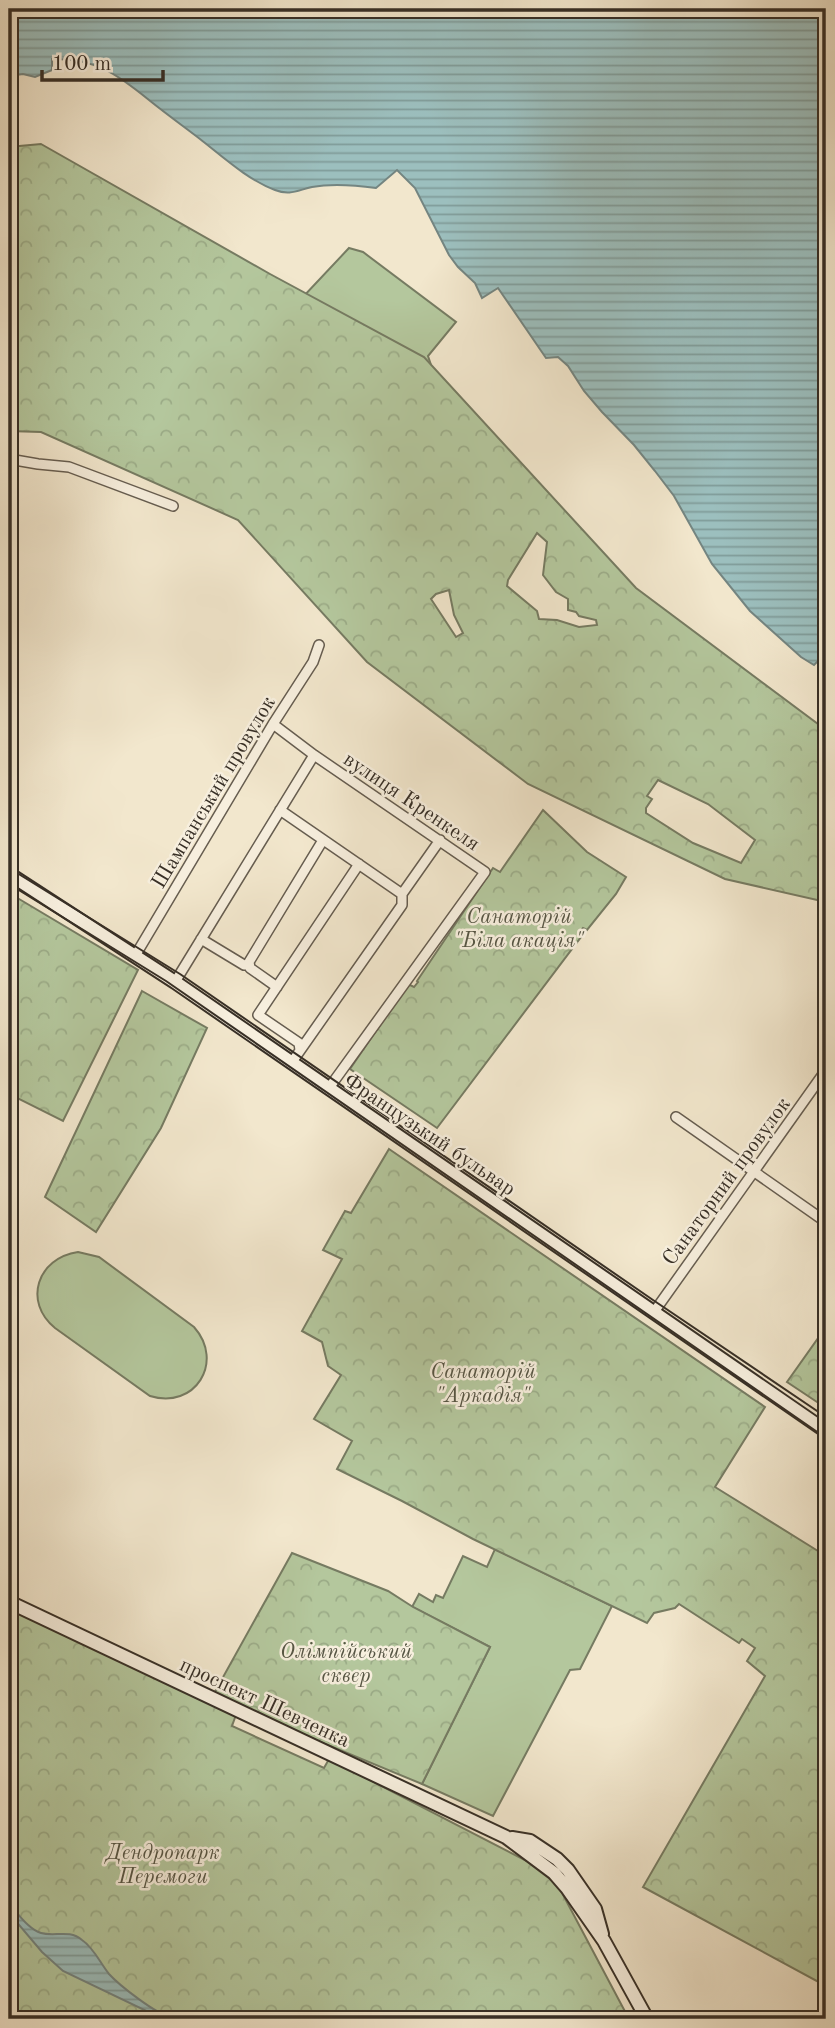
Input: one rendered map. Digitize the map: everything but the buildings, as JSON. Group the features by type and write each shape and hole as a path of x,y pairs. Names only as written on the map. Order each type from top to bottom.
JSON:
{"street":[{"path":"9,459 69,467 173,506"},
{"name":"Шампанський провулок","path":"135,956 273,724 313,663 319,645"},
{"name":"вулиця Кренкеля","path":"273,724 485,872 329,1088"},
{"path":"175,982 314,755"},
{"path":"280,810 402,894"},
{"path":"248,965 323,840"},
{"path":"292,1062 402,905 402,894 440,840"},
{"path":"300,1050 299,1044 258,1015 359,864"},
{"name":"Французький бульвар","path":"9,874 175,982 826,1431"},
{"path":"201,939 248,965 277,987"},
{"name":"Санаторний провулок","path":"654,1312 826,1070"},
{"path":"676,1117 826,1222"},
{"name":"проспект Шевченка","path":"9,1602 506,1837 554,1873 567,1888 604,1941 647,2019"}],"green space":[{"path":"41,144 270,274 424,357 636,588 826,730 826,902 725,879 528,784 367,662 238,520 41,432 9,431 9,147","holes":["537,533 547,542 543,575 556,592 568,599 568,610 596,620 597,625 579,627 557,620 539,619 537,611 507,586","449,590 454,615 463,633 456,637 431,599 436,594","658,780 708,804 755,840 741,863 693,843 646,813 652,799 647,796"]},
{"path":"349,248 363,252 456,322 428,356 432,368 270,332"},
{"name":"Санаторій \"Біла акація\"","path":"543,810 587,852 626,877 587,930 583,928 578,934 581,937 437,1128 350,1069 408,984 414,987 418,982 493,868 500,872"},
{"path":"9,893 138,970 63,1121 9,1094"},
{"path":"142,991 207,1028 161,1128 96,1232 45,1197"},
{"name":"Санаторій \"Аркадія\"","path":"389,1149 765,1407 715,1487 818,1551 826,1539 826,1986 643,1887 765,1676 747,1661 755,1648 742,1639 739,1643 679,1604 675,1608 654,1613 647,1623 473,1539 337,1469 352,1441 314,1419 341,1375 328,1366 322,1342 302,1331 342,1259 323,1250 345,1211 351,1213"},
{"path":"78,1252 99,1257 194,1327 203,1341 207,1355 206,1368 192,1390 180,1396 166,1398 150,1396 45,1318 37,1294 44,1272 64,1256"},
{"path":"826,1327 826,1408 787,1382"},
{"path":"495,1549 612,1606 580,1669 570,1670 493,1816 422,1784 490,1647 412,1607 419,1594 433,1602 436,1595 443,1598 463,1556 487,1567"},
{"name":"Олімпійський сквер","path":"292,1553 388,1591 490,1647 422,1784 212,1697"},
{"name":"Дендропарк Перемоги","path":"13,1605 237,1712 232,1726 324,1768 329,1759 552,1874 629,2019 9,2019 9,1617"}],"water":[{"path":"9,9 826,9 826,653 814,665 801,657 750,611 712,564 674,496 634,445 584,391 568,366 558,357 546,358 498,288 482,298 475,283 449,255 415,188 397,170 376,188 336,185 280,192 265,186 245,174 126,82 105,69 81,61 52,59 52,70 35,77 23,74 9,76"},
{"path":"9,1904 36,1931 67,1934 82,1940 109,1974 148,2005 165,2015 187,2019 163,2019 63,1971 42,1952 15,1920 9,1918"}],"tram line":[{"path":"9,868 180,974 826,1417"},
{"path":"9,884 166,981 826,1438"}]}
